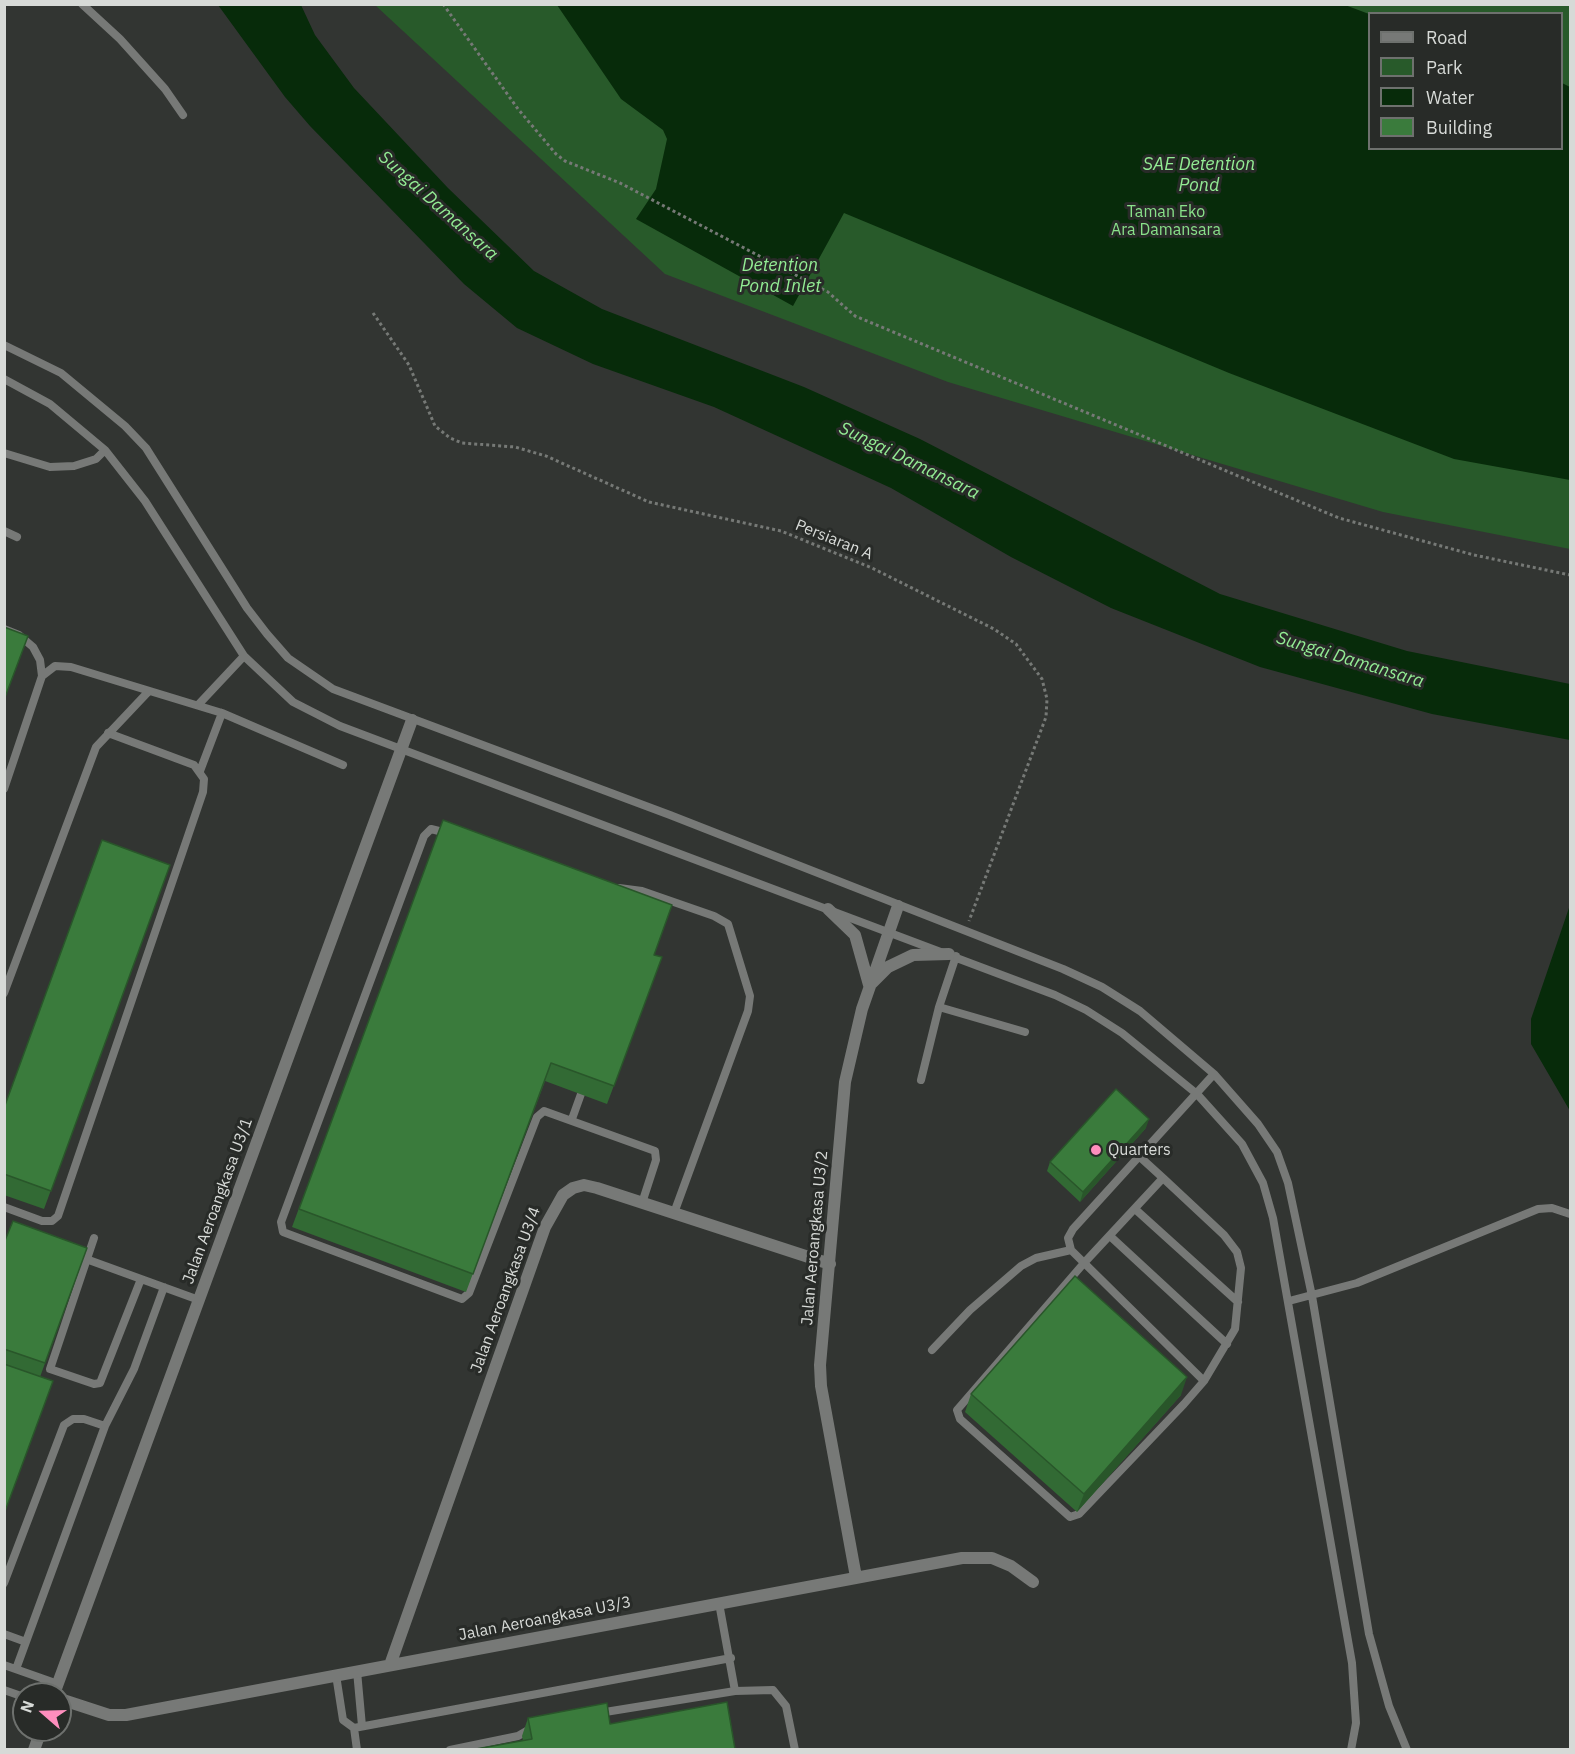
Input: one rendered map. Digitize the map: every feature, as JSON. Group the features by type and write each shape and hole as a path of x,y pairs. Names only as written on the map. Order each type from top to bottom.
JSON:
{"street":[{"name":"Jalan Aeroangkasa U3/1","path":"59,1682 412,720"},
{"name":"Jalan Aeroangkasa U3/2","path":"856,1578 821,1386 820,1365 845,1082 869,986 898,906"},
{"path":"828,909 855,935 869,986 888,967 913,955 952,955"},
{"name":"Jalan Aeroangkasa U3/4","path":"390,1665 554,1206 573,1188 584,1185 830,1264"},
{"name":"Jalan Aeroangkasa U3/3","path":"72,1704 109,1715 126,1715 976,1556 1011,1566 1033,1582"}],"lane":[{"path":"82,4 120,39 165,88 183,115"},
{"path":"4,345 61,373 125,426 146,448 247,608 288,658 333,688 412,720 670,815 964,932 1064,969 1102,987 1140,1011 1214,1074 1245,1108 1277,1152 1293,1201 1312,1296 1370,1634 1389,1706 1407,1749"},
{"path":"4,379 50,404 105,450 145,501 244,656 271,684 293,702 340,726 401,750 952,955 1086,1010 1122,1034 1197,1094 1242,1144 1263,1183 1280,1248 1352,1664 1356,1723 1352,1749"},
{"path":"4,453 50,466 74,466 96,459 105,450"},
{"path":"4,531 17,537"},
{"path":"4,629 20,635 33,647 40,660 42,676 4,789"},
{"path":"198,705 244,656"},
{"path":"42,676 55,666 71,667 222,713 344,765"},
{"path":"4,993 90,761 108,733 148,692"},
{"path":"200,771 222,713"},
{"path":"4,1207 42,1221 52,1221 58,1216 203,792 204,779 200,771 184,760 108,733"},
{"path":"459,837 431,829 424,836 281,1227 287,1235 462,1299 469,1293 537,1117 544,1112 572,1119 655,1151 656,1160 642,1203"},
{"path":"607,884 633,889 714,916 728,924 750,996 748,1011 674,1213"},
{"path":"629,899 633,889"},
{"path":"921,1080 952,955"},
{"path":"939,1007 1025,1032"},
{"path":"1204,1381 1071,1250 1068,1238 1073,1229 1214,1074"},
{"path":"572,1119 581,1094"},
{"path":"1140,1157 1224,1235 1237,1252 1241,1268 1235,1329 1204,1381 1075,1517 1066,1515 957,1415 960,1406 1084,1263 1162,1178"},
{"path":"1289,1302 1358,1283 1538,1209 1552,1208 1570,1214"},
{"path":"1135,1209 1238,1302"},
{"path":"1110,1236 1227,1344"},
{"path":"94,1238 49,1367 56,1372 94,1384 100,1383 141,1278"},
{"path":"932,1350 970,1310 1021,1266 1036,1258 1071,1250"},
{"path":"87,1259 199,1300"},
{"path":"16,1669 105,1426 134,1370 164,1287"},
{"path":"4,1583 64,1425 73,1419 84,1419 105,1426"},
{"path":"719,1603 735,1691"},
{"path":"4,1634 26,1642"},
{"path":"336,1675 343,1720 358,1727 730,1658"},
{"path":"4,1665 42,1682"},
{"path":"357,1671 357,1749"},
{"path":"586,1715 735,1691 773,1690 786,1706 795,1749"},
{"path":"450,1749 518,1736 540,1722"}],"path":[{"path":"442,4 518,109 555,154 565,161 620,183 828,292 855,316 1339,518 1474,555 1570,575"},
{"name":"Persiaran A","path":"373,313 409,365 435,426 450,438 462,443 515,447 546,456 649,502 781,531 872,568 994,629 1016,644 1042,679 1047,699 1046,717 964,932"}],"green space":[{"name":"SAE Detention Pond","path":"1566,4 1570,6 1570,549 1383,512 948,382 665,274 375,5"}],"water":[{"name":"Sungai Damansara","path":"218,5 301,5 315,35 354,88 448,188 534,271 602,309 804,387 920,439 1220,594 1407,651 1570,684 1570,740 1432,714 1260,667 1111,608 1011,557 891,488 714,407 593,364 517,328 464,284 310,126 285,97"},
{"name":"SAE Detention Pond","path":"557,5 1345,5 1368,14 1368,150 1563,150 1563,84 1570,87 1570,480 1454,459 1229,373 844,213 793,306 636,219 656,189 667,139 663,130 621,99"},
{"path":"1570,905 1570,1111 1531,1044 1531,1019"}],"building":[{"path":"4,627 28,636 4,700"},
{"path":"443,820 672,905 654,955 662,957 614,1086 551,1063 473,1274 299,1209"},
{"path":"102,840 170,865 51,1191 4,1174 4,1108"},
{"name":"Quarters","path":"1116,1089 1149,1119 1083,1192 1050,1162"},
{"path":"13,1221 87,1248 45,1363 4,1349 4,1243"},
{"path":"1075,1276 1187,1377 1084,1494 971,1394"},
{"path":"4,1364 53,1381 4,1514"},
{"path":"727,1702 735,1749 476,1749 532,1739 528,1718 607,1703 610,1724"}],"place":[{"name":"Quarters","path":"1096,1150"}],"park label":[{"name":"Taman Eko Ara Damansara","path":"1166,221"}],"water label":[{"name":"Detention Pond Inlet","path":"780,276"}]}
